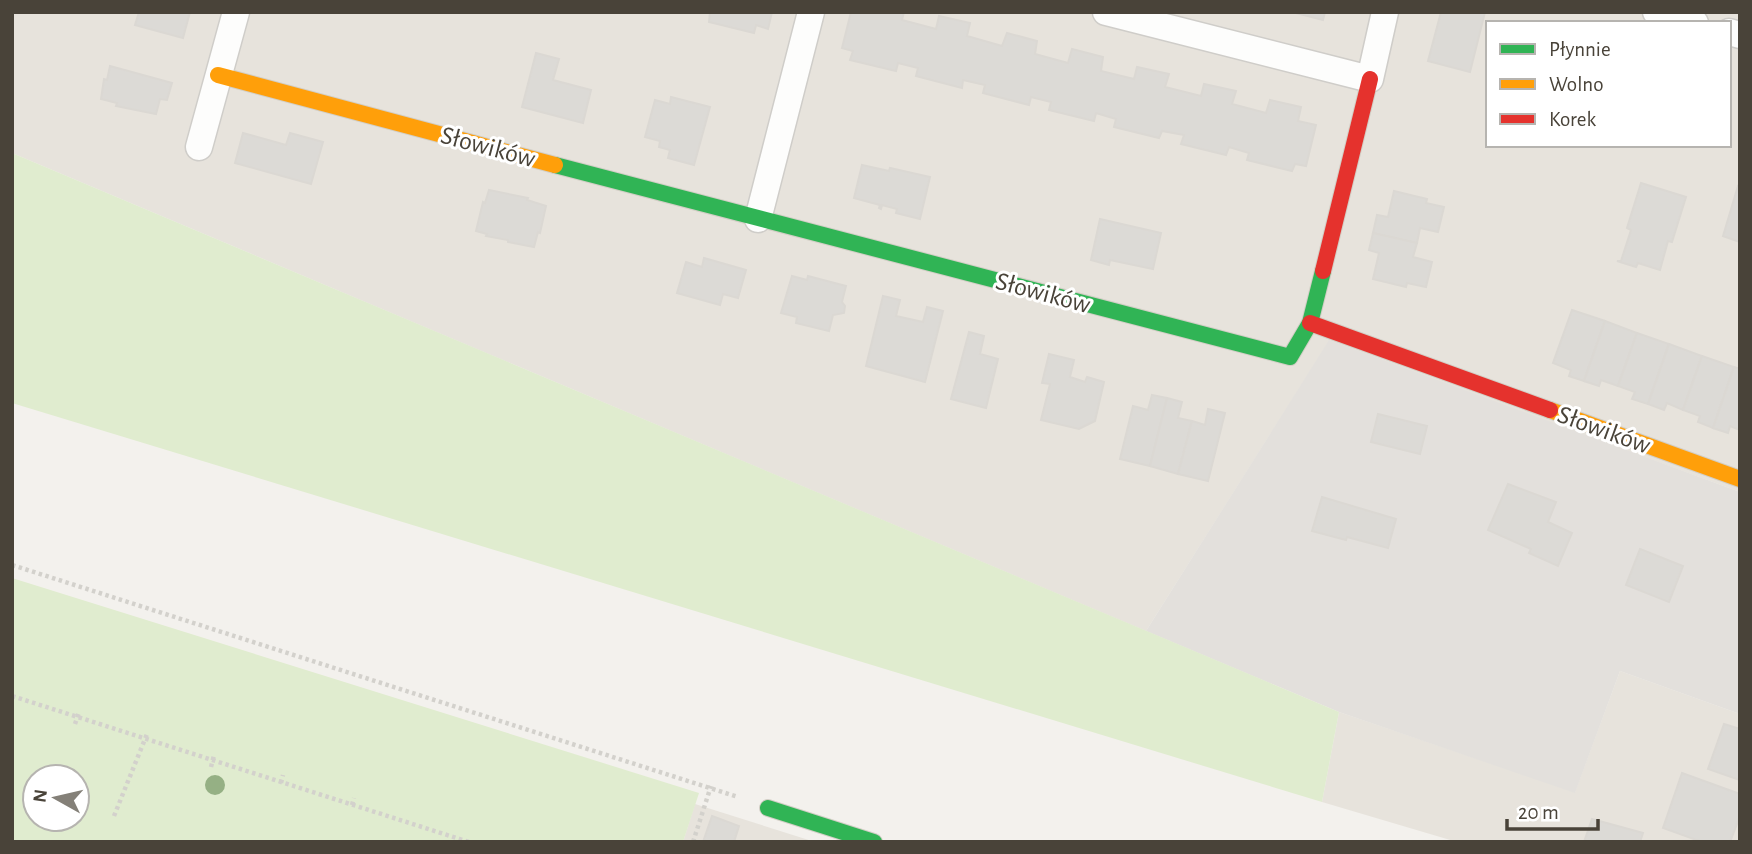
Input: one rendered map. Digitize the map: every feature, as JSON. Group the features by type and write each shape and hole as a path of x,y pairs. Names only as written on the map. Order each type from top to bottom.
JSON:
{"street":[{"path":"199,148 236,12"},
{"path":"758,219 811,12"},
{"path":"1106,12 1370,79"},
{"name":"Słowików","path":"219,75 1290,357 1310,323 1385,12"},
{"path":"1656,12 1688,21"},
{"name":"Słowików","path":"1310,323 1740,480"},
{"path":"768,808 874,842"}],"path":[{"path":"12,565 26,574 711,786 768,808"},
{"path":"12,696 146,737 348,806 468,842"},
{"path":"75,724 78,715"},
{"path":"114,816 146,737"},
{"path":"276,788 284,775"},
{"path":"693,842 711,786"},
{"path":"348,806 354,798"},
{"path":"415,827 422,819"}],"shaded area":[{"path":"12,12 1740,12 1740,492 1329,341 1146,631 12,153"},
{"path":"1329,340 1740,492 1740,714 1620,671 1575,793 1339,712 1146,631"},
{"path":"1620,671 1740,714 1740,842 1457,842 1322,802 1339,712 1575,792"},
{"path":"695,804 815,842 683,842"}],"green space":[{"path":"12,153 1339,712 1322,802 12,403"},
{"path":"12,578 699,793 683,842 12,842"}],"building":[{"path":"139,12 190,12 183,38 135,25"},
{"path":"710,12 772,12 768,29 756,25 754,33 709,22"},
{"path":"851,12 904,12 902,20 936,29 939,16 970,23 967,36 1002,46 1007,33 1037,41 1035,54 1068,63 1072,49 1103,57 1101,71 1134,79 1137,67 1169,74 1165,87 1201,96 1204,84 1236,91 1232,104 1266,113 1270,100 1301,107 1298,121 1316,125 1306,166 1295,164 1292,171 1247,160 1249,153 1229,147 1226,155 1181,144 1184,135 1162,131 1159,138 1114,127 1116,119 1096,113 1094,121 1049,110 1051,102 1031,97 1029,105 983,93 985,85 963,80 962,88 916,76 918,68 898,63 896,71 850,60 853,51 842,48"},
{"path":"1292,12 1325,12 1323,20"},
{"path":"1441,12 1485,12 1470,72 1428,61"},
{"path":"536,53 559,59 553,80 591,90 583,123 522,107"},
{"path":"110,66 172,83 167,100 160,99 156,114 116,106 117,103 101,99 104,79 107,80"},
{"path":"671,97 710,107 694,165 668,158 670,150 659,147 660,141 645,137 655,100 670,104"},
{"path":"243,133 286,145 290,133 323,142 311,184 235,163"},
{"path":"862,165 930,177 920,219 896,213 897,209 882,205 881,209 880,205 854,198"},
{"path":"1641,183 1686,197 1672,242 1668,241 1660,270 1638,263 1636,267 1617,261 1621,261 1631,230 1627,228"},
{"path":"1738,186 1740,187 1740,242 1723,236"},
{"path":"489,190 528,198 527,200 546,206 534,247 486,236 487,234 476,231"},
{"path":"1394,191 1427,199 1426,203 1444,207 1438,232 1420,228 1417,243 1373,233 1377,215 1388,217"},
{"path":"1100,219 1161,233 1153,269 1110,260 1109,265 1091,260"},
{"path":"1373,233 1417,243 1413,257 1432,262 1426,287 1407,283 1406,287 1373,279 1379,253 1369,250"},
{"path":"704,258 746,270 738,298 723,294 720,305 677,293 686,262 702,267"},
{"path":"792,276 807,280 808,276 846,286 842,302 845,306 844,313 833,315 829,331 796,323 797,317 781,313"},
{"path":"883,296 900,300 896,316 923,322 927,307 943,311 925,382 866,366"},
{"path":"1572,310 1605,321 1584,381 1569,376 1571,370 1553,363"},
{"path":"1605,321 1637,333 1618,386 1601,380 1599,386 1584,381"},
{"path":"969,332 984,336 980,354 998,359 986,408 951,399"},
{"path":"1637,333 1669,344 1648,404 1632,399 1635,392 1618,386"},
{"path":"1669,344 1702,356 1683,410 1667,403 1664,410 1648,404"},
{"path":"1049,354 1074,360 1070,377 1085,382 1087,377 1104,382 1095,421 1079,429 1041,420 1050,384 1042,383"},
{"path":"1702,356 1734,367 1713,428 1698,422 1700,416 1683,410"},
{"path":"1734,367 1740,369 1740,430 1730,426 1728,433 1713,428"},
{"path":"1152,395 1167,398 1150,466 1120,459 1133,406 1148,410"},
{"path":"1167,398 1182,402 1178,418 1192,421 1178,474 1150,466"},
{"path":"1208,409 1225,413 1208,481 1178,474 1192,421 1205,425"},
{"path":"1378,414 1427,426 1420,454 1371,442"},
{"path":"1508,484 1556,502 1548,522 1572,533 1558,566 1529,553 1531,549 1488,530"},
{"path":"1322,497 1396,519 1388,548 1312,531"},
{"path":"1640,549 1683,566 1669,602 1626,585"},
{"path":"1724,724 1740,729 1740,780 1708,769"},
{"path":"1682,773 1740,794 1740,816 1730,842 1702,842 1663,828"},
{"path":"712,816 739,826 734,842 703,842"},
{"path":"1592,819 1643,833 1640,842 1584,842"}],"traffic: fast":[{"path":"555,165 1290,357 1310,323 1323,271"},
{"path":"768,808 874,842"}],"traffic: slow":[{"path":"218,75 555,165"},
{"path":"1550,410 1740,479"}],"traffic: jam":[{"path":"1323,271 1370,79"},
{"path":"1310,323 1550,410"}]}
